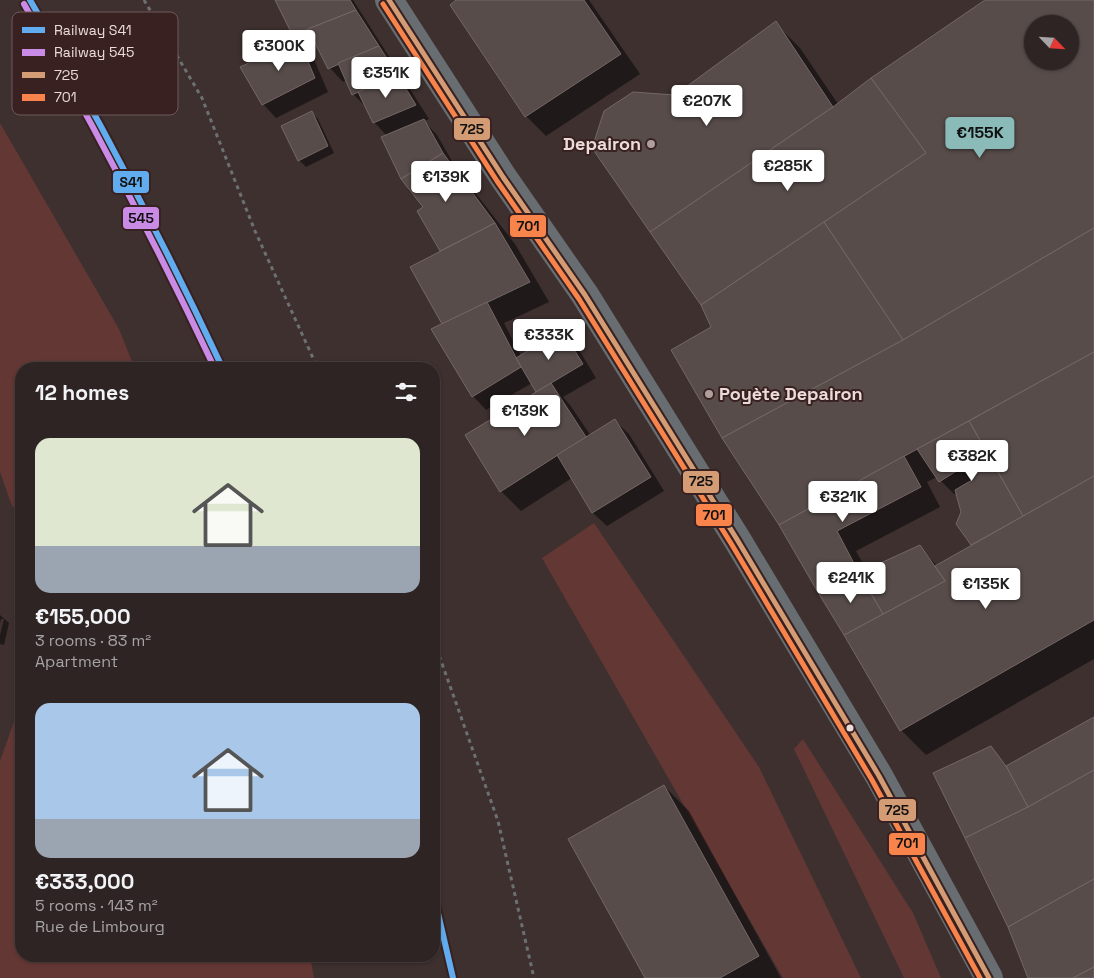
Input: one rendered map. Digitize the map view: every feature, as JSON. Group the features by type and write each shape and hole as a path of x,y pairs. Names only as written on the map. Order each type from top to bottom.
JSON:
{"main road":[{"path":"389,0 503,177 585,295 738,541 879,776 989,978"}],"path":[{"path":"144,0 151,12"},
{"path":"178,57 202,98 255,232 315,362"},
{"path":"440,659 498,821 534,978"}],"shaded area":[{"path":"0,123 119,329 132,362 15,362 15,508 12,506 0,472"},
{"path":"594,523 759,767 861,978 783,978 542,558"},
{"path":"15,719 15,962 311,962 314,978 0,978 0,761"},
{"path":"803,739 913,913 941,978 904,978 794,749"}],"building":[{"path":"275,0 350,0 356,10 308,29 294,38"},
{"path":"456,0 584,0 621,54 525,117 450,5"},
{"path":"985,0 1094,0 1094,228 903,340 824,222 926,153 871,78"},
{"path":"356,10 379,46 328,69 308,29"},
{"path":"776,21 833,107 650,232 592,148 604,111 633,92 675,95"},
{"path":"299,40 315,78 262,105 240,67"},
{"path":"379,46 397,74 352,95 338,63"},
{"path":"397,74 416,105 373,123 358,92"},
{"path":"871,78 926,153 701,305 650,232 833,107"},
{"path":"312,111 328,146 298,161 281,126"},
{"path":"424,119 443,153 401,179 381,137"},
{"path":"443,153 495,223 440,251 417,211 423,207 401,179"},
{"path":"824,222 903,340 722,438 671,350 711,327 701,305"},
{"path":"495,223 530,282 442,324 410,267"},
{"path":"1094,228 1094,352 779,525 722,438 903,340"},
{"path":"487,302 521,367 472,397 431,329"},
{"path":"562,330 583,364 536,392 516,358"},
{"path":"1094,352 1094,476 1023,516 969,421"},
{"path":"551,383 586,437 500,492 465,435"},
{"path":"615,419 651,477 592,513 557,455"},
{"path":"969,421 1023,516 971,545 956,524 961,512 955,490 972,480 963,467 939,482 917,449"},
{"path":"904,456 921,487 837,531 859,573 819,594 779,525"},
{"path":"1094,476 1094,620 900,731 844,635 945,581 935,566"},
{"path":"920,545 945,581 883,614 859,573"},
{"path":"859,573 883,614 844,635 819,594"},
{"path":"1094,717 1094,770 1028,807 1006,766"},
{"path":"991,746 1006,766 1028,807 965,838 933,773"},
{"path":"1094,770 1094,879 1008,927 965,838 1028,807"},
{"path":"664,785 759,956 720,978 645,978 568,839"},
{"path":"1094,879 1094,967 1073,978 1028,978 1008,927"},
{"path":"1094,967 1094,978 1073,978"}],"rail line":[{"name":"S41","path":"30,0 37,12"},
{"name":"545","path":"24,4 29,12"},
{"name":"545","path":"86,115 170,276 212,362"},
{"name":"S41","path":"94,115 131,182 220,362"},
{"name":"S41","path":"440,922 453,978"}],"transit line":[{"name":"725","path":"389,0 503,177 585,295 738,541 879,776 989,978"},
{"name":"701","path":"383,4 497,181 579,299 732,545 872,780 980,978"}],"place":[{"name":"Depairon","path":"651,144"},
{"name":"Poyète Depairon","path":"709,394"}]}
